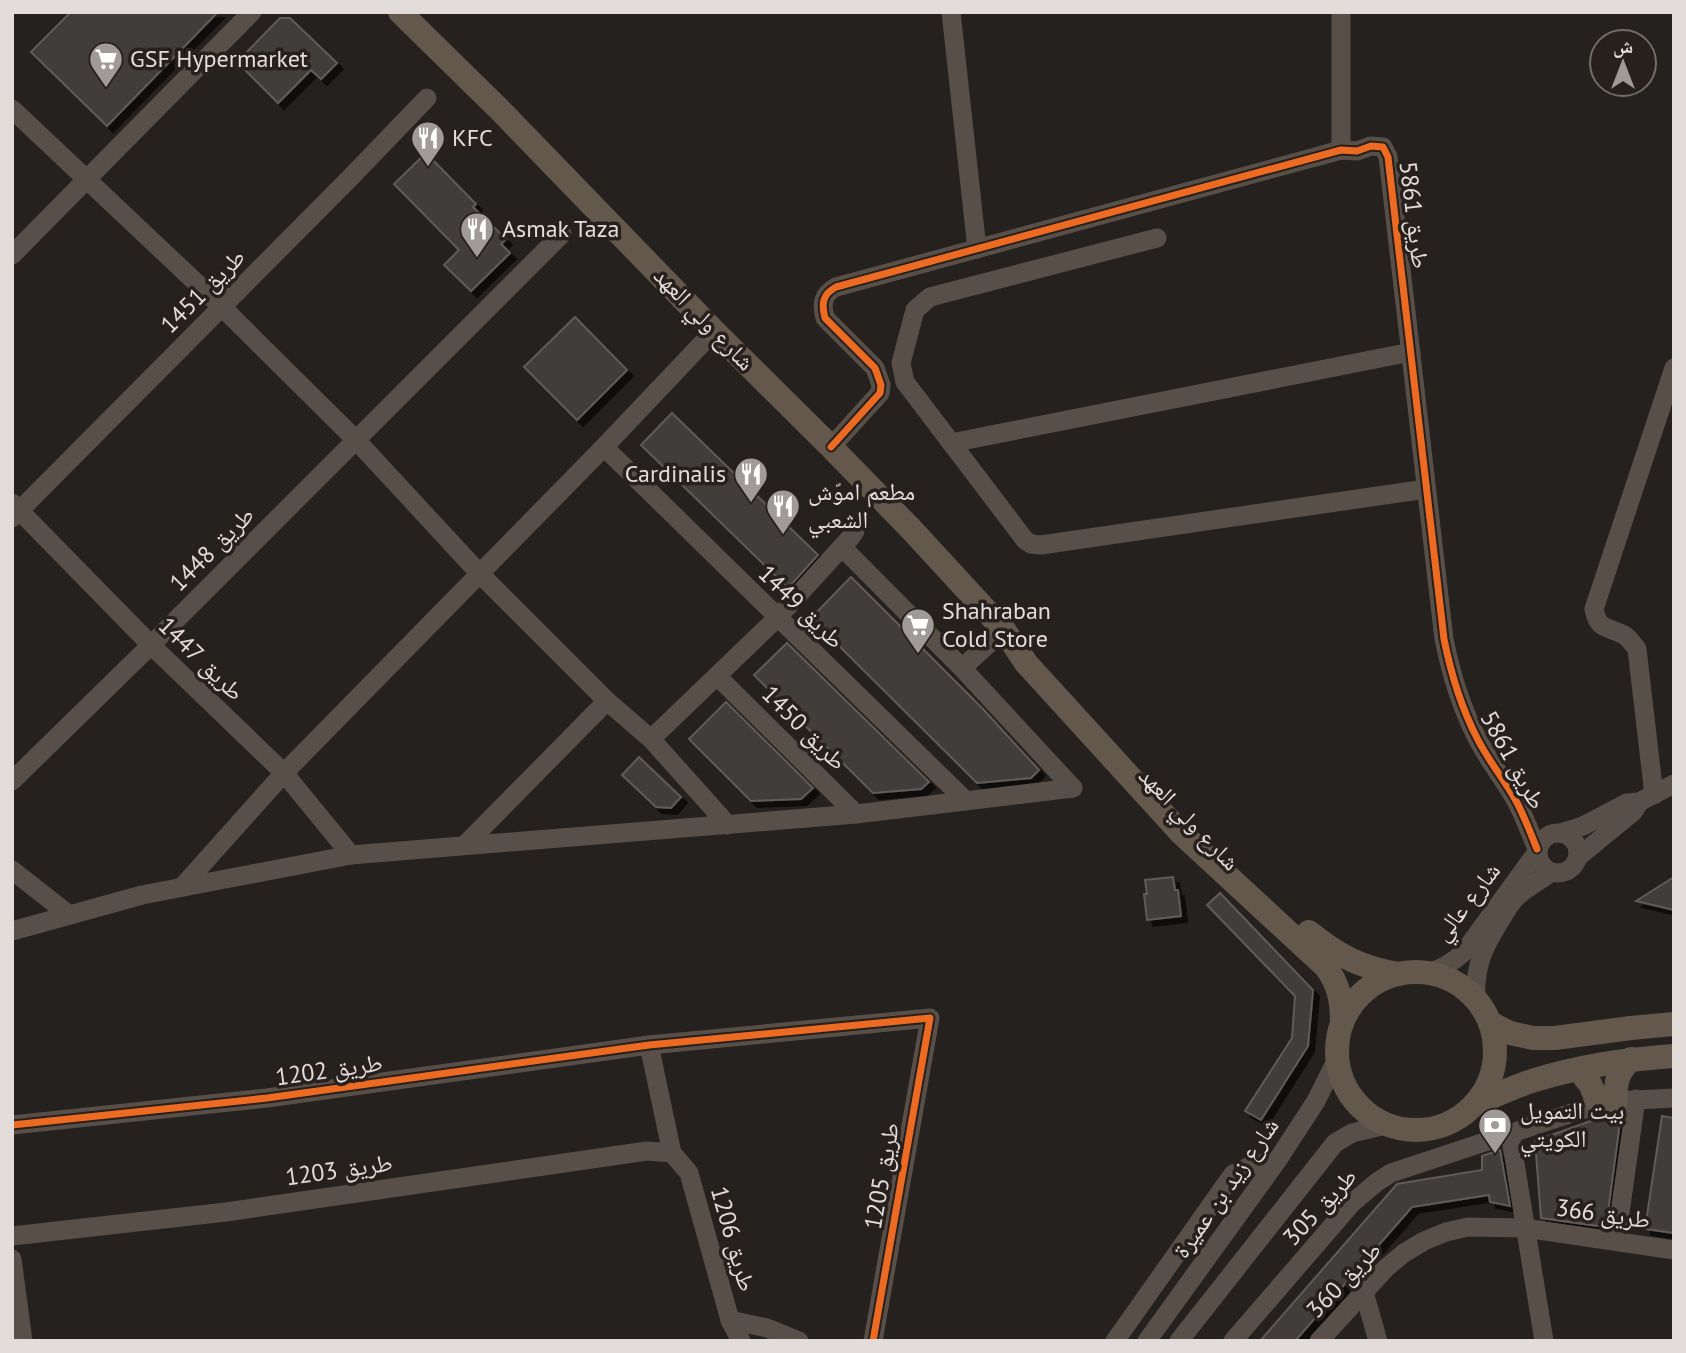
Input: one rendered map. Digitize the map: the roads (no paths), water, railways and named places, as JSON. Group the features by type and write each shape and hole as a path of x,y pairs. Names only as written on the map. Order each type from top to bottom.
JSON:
{"main road":[{"name":"شارع ولي العهد","path":"400,12 911,529 1004,630 1026,663 1181,833 1326,967 1340,991 1342,1023"},
{"name":"شارع ولي العهد","path":"1004,630 1038,658 1181,813 1243,875 1327,947 1362,965 1399,974"},
{"path":"1427,973 1454,982 1476,999 1490,1023 1495,1044 1494,1066 1488,1086 1475,1104 1457,1119 1434,1129 1410,1130 1386,1125 1368,1114 1352,1099 1342,1080 1337,1059 1337,1042 1346,1013 1360,995 1378,982 1399,974 1427,973"},
{"path":"1490,1023 1510,1033 1533,1038 1555,1038 1674,1024"},
{"path":"1475,1104 1534,1080 1578,1069 1631,1059 1674,1056"},
{"path":"1617,1101 1615,1088 1618,1076 1631,1059"},
{"path":"1578,1069 1590,1084 1617,1101"}],"street":[{"path":"12,255 253,12"},
{"path":"951,12 977,249"},
{"path":"1341,12 1341,150"},
{"name":"طريق 1451","path":"15,510 222,307 426,98"},
{"path":"12,109 222,307 355,440 480,574 607,701 651,739 728,825"},
{"name":"طريق 5861","path":"831,447 880,393 881,385 875,368 825,318 823,299 828,291 1341,150 1357,151 1377,145 1383,147 1388,157 1444,639 1456,690 1476,737 1515,799 1537,850"},
{"name":"طريق 1448","path":"12,781 562,234"},
{"path":"1157,238 930,297 915,310 901,363 905,382 1025,540 1041,545 1426,489"},
{"path":"182,887 284,773 604,447 713,331"},
{"path":"951,443 1411,352"},
{"path":"1674,368 1594,609 1596,619 1604,628 1624,635 1632,641 1636,649 1647,798 1577,858 1568,870 1552,872 1541,865 1537,850 1544,838 1583,826 1628,803 1647,798 1674,784"},
{"name":"طريق 1449","path":"604,447 966,801"},
{"name":"طريق 1447","path":"15,510 284,773 351,855"},
{"path":"651,739 778,618 855,530"},
{"path":"12,931 142,895 351,855 856,814 1073,788 962,668 842,547"},
{"path":"962,668 1004,630"},
{"name":"طريق 1450","path":"717,676 856,814"},
{"path":"465,845 607,701"},
{"name":"طريق 5861","path":"1515,799 1557,833"},
{"path":"1557,833 1567,835 1576,845 1577,858"},
{"name":"شارع عالي","path":"1476,999 1478,963 1507,901 1537,850"},
{"path":"12,870 68,914"},
{"name":"شارع عالي","path":"1427,973 1452,962 1464,952 1507,901 1552,872"},
{"name":"طريق 1202","path":"12,1125 267,1098 649,1045 930,1018"},
{"name":"طريق 1205","path":"873,1341 930,1018"},
{"path":"649,1045 672,1153"},
{"name":"شارع زيد بن عميرة","path":"1147,1341 1278,1161 1316,1101 1337,1059"},
{"name":"طريق 305","path":"1233,1341 1352,1203 1370,1186 1391,1173 1617,1101 1674,1098"},
{"path":"1616,1241 1617,1101"},
{"path":"1179,1341 1335,1143 1352,1133 1386,1125"},
{"path":"1510,1133 1544,1341"},
{"name":"طريق 1203","path":"12,1236 226,1212 647,1151 672,1153"},
{"name":"طريق 1206","path":"672,1153 689,1173 730,1320 741,1341"},
{"path":"1115,1341 1233,1174 1252,1165 1278,1161"},
{"name":"طريق 360","path":"1319,1341 1395,1260 1424,1241 1468,1227 1524,1228"},
{"name":"طريق 366","path":"1524,1228 1674,1250"},
{"path":"12,1259 23,1341"},
{"path":"1364,1292 1378,1341"},
{"path":"1148,1295 1169,1310"},
{"path":"730,1320 767,1328 799,1341"}],"place":[{"name":"GSF Hypermarket","path":"106,89"},
{"name":"KFC","path":"428,168"},
{"name":"Asmak Taza","path":"477,259"},
{"name":"Cardinalis","path":"751,504"},
{"name":"مطعم اموّش الشعبي","path":"783,536"},
{"name":"Shahraban Cold Store","path":"918,655"},
{"name":"بيت التمويل الكويتي","path":"1495,1155"}]}
